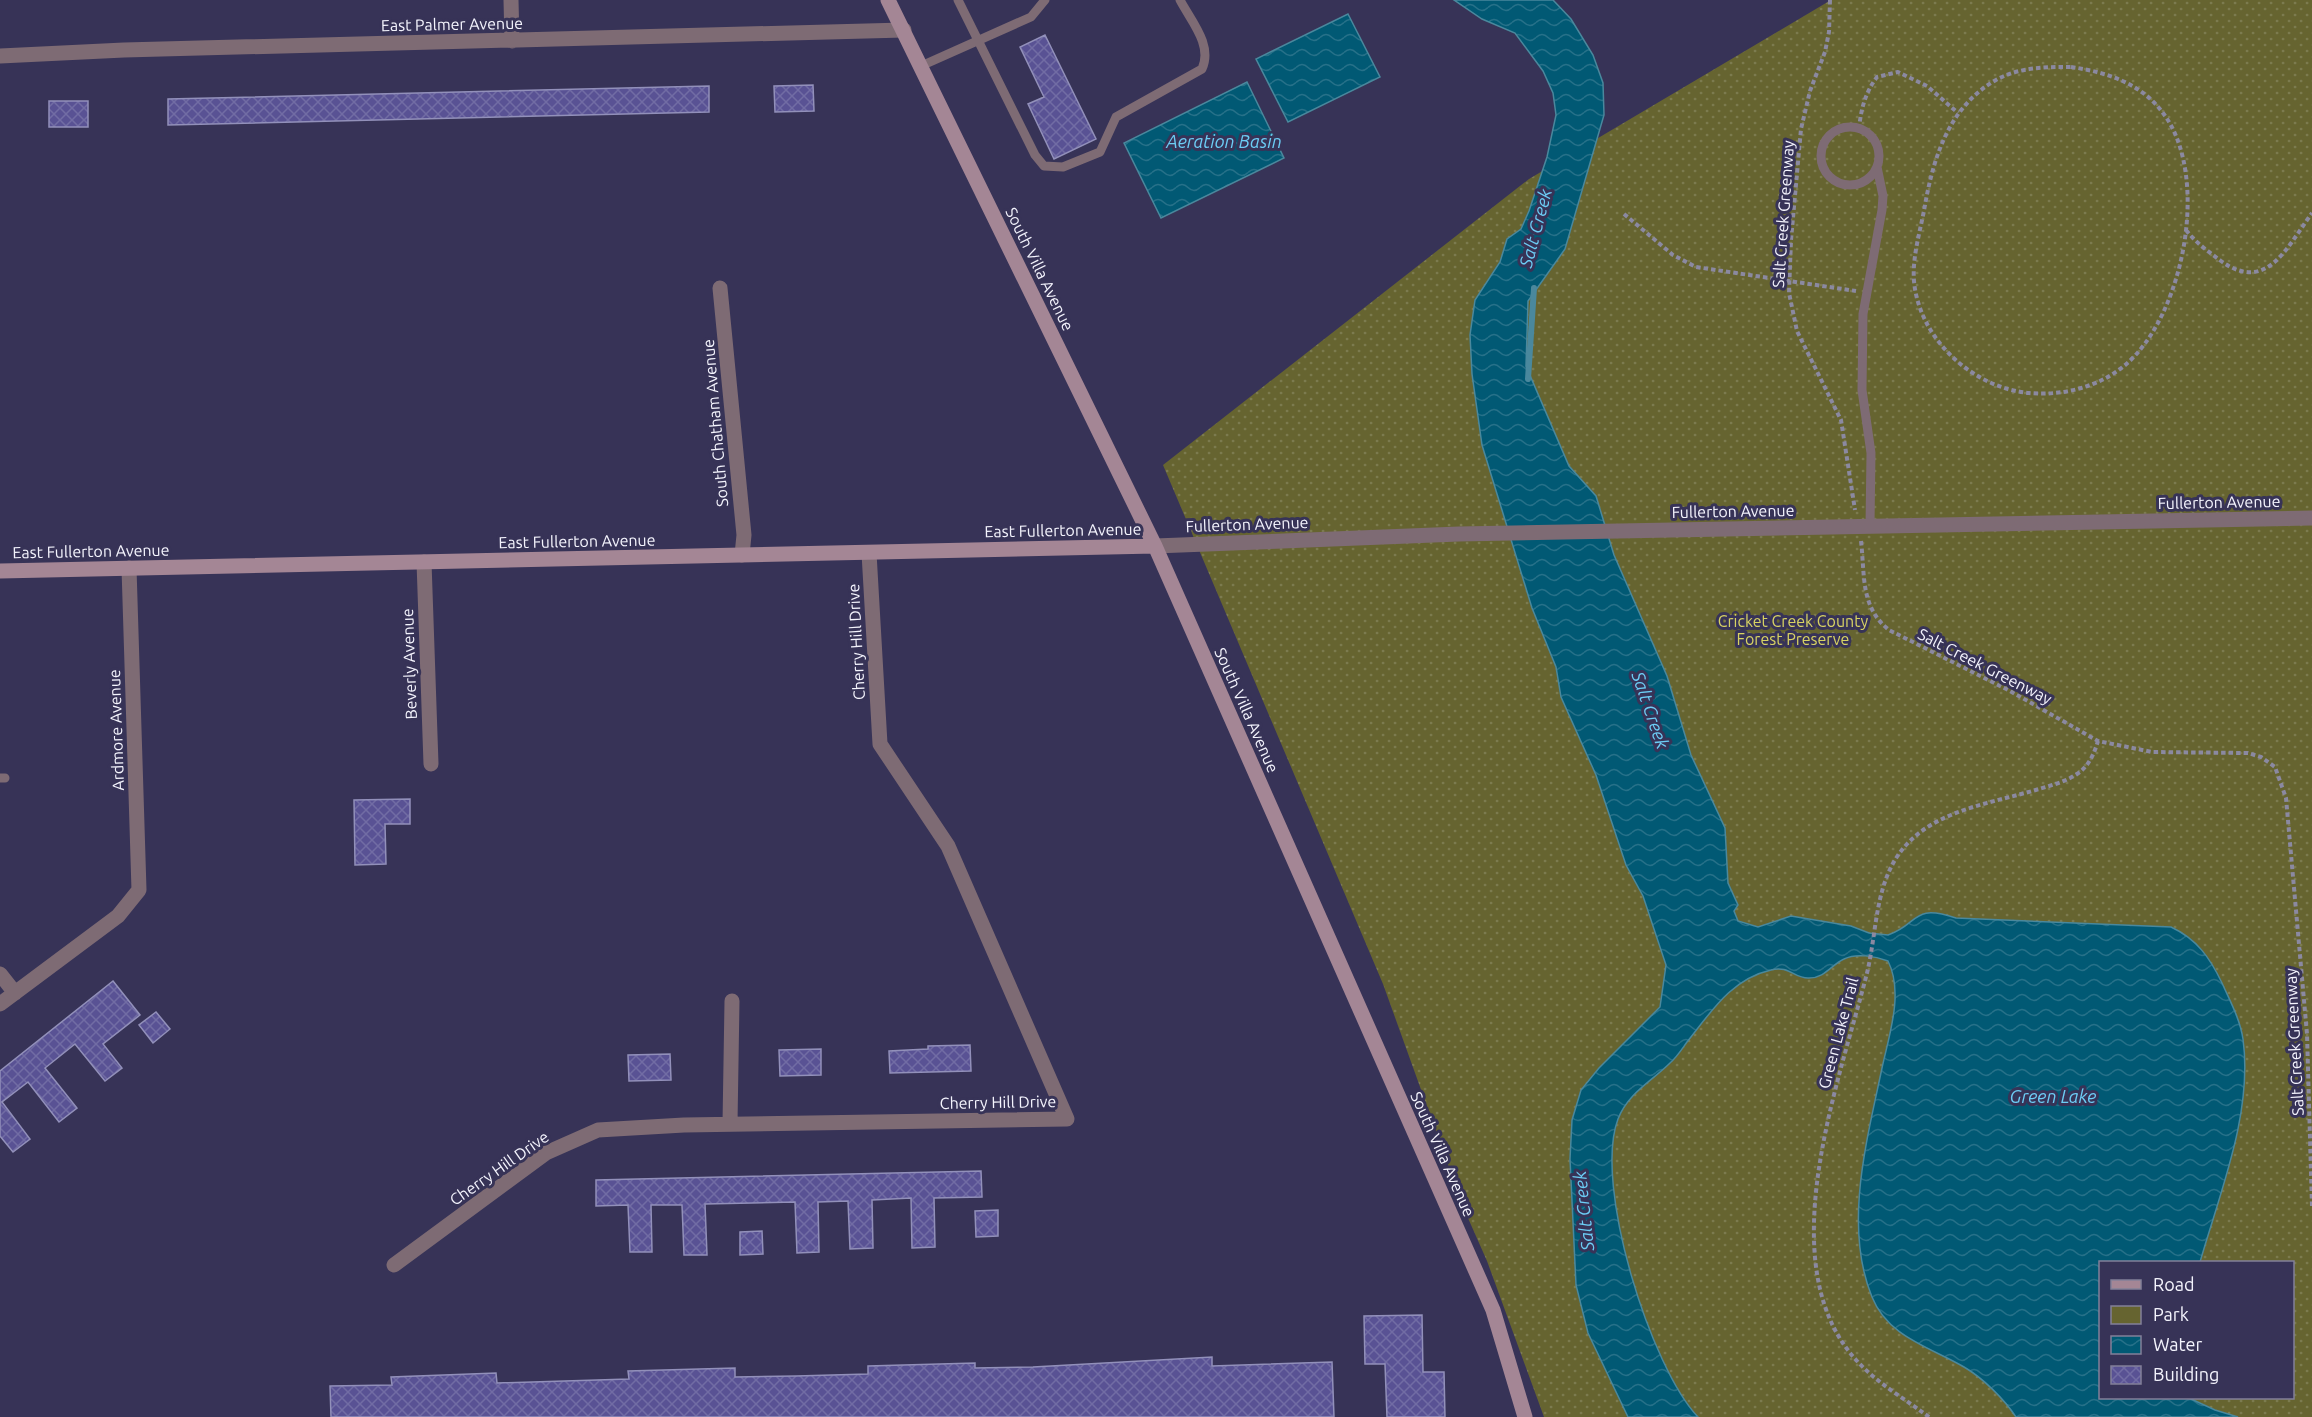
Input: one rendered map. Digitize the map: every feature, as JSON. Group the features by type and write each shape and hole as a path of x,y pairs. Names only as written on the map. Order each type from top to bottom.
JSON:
{"main road":[{"name":"South Villa Avenue","path":"888,0 1155,546 1492,1310 1525,1417"},
{"name":"East Fullerton Avenue","path":"0,571 1155,546"}],"street":[{"path":"511,0 512,41"},
{"name":"East Palmer Avenue","path":"0,56 904,30"},
{"name":"South Chatham Avenue","path":"720,288 744,535 742,555"},
{"name":"Fullerton Avenue","path":"1155,546 1459,534 2312,518"},
{"name":"Cherry Hill Drive","path":"394,1265 546,1153 598,1130 730,1124 1067,1119 948,846 880,744 869,553"},
{"name":"Beverly Avenue","path":"424,562 431,764"},
{"name":"Ardmore Avenue","path":"15,993 118,916 139,890 129,568"},
{"path":"0,974 15,993 0,1004"},
{"path":"730,1124 732,1001"}],"lane":[{"path":"958,0 1035,154 1044,166 1063,167 1100,152 1116,117 1202,69 1206,58 1204,44 1180,0"},
{"path":"921,66 1031,18 1045,0"},
{"path":"1864,526 1871,453 1862,390 1866,292 1883,196 1877,167 1878,148 1867,133 1859,129 1840,129 1832,134 1822,150 1824,169 1838,182 1856,184 1872,175 1877,167"}],"path":[{"name":"Salt Creek Greenway","path":"1830,0 1829,32 1825,52 1810,91 1801,129 1789,283 1790,309 1797,331 1841,420 1849,484 1864,526 1865,593 1878,621 1889,630 2010,691 2098,741 2152,752 2248,753 2270,763 2280,775 2286,798 2302,967 2312,1207"},
{"path":"2071,67 2091,69 2129,83 2163,112 2180,147 2189,189 2186,230 2174,285 2157,324 2126,364 2108,378 2072,390 2029,393 1989,382 1967,370 1941,344 1920,305 1914,284 1916,255 1932,171 1958,113 1979,92 1997,79 2032,68 2071,67"},
{"path":"1859,129 1861,110 1867,90 1877,77 1898,72 1928,86 1958,113"},
{"path":"2186,230 2193,239 2233,269 2252,274 2268,268 2312,213"},
{"path":"1624,214 1685,263 1789,283 1866,292"},
{"name":"Green Lake Trail","path":"1929,1417 1857,1362 1833,1325 1820,1284 1815,1222 1817,1173 1836,1082 1870,957 1878,902 1897,857 1922,830 1954,814 2064,782 2088,764 2098,741"}],"green space":[{"name":"Cricket Creek County Forest Preserve","path":"1831,0 2312,0 2312,1417 1544,1417 1487,1261 1464,1209 1383,984 1163,465 1529,179"}],"water":[{"name":"Green Lake","path":"1454,0 1553,0 1571,19 1593,55 1603,83 1604,115 1565,249 1528,301 1526,366 1569,466 1596,496 1614,555 1667,676 1691,755 1725,828 1728,883 1738,905 1734,911 1738,921 1758,927 1791,916 1888,935 1906,926 1917,917 1931,913 1956,918 2171,927 2195,943 2217,974 2242,1032 2245,1067 2239,1124 2233,1152 2200,1261 2099,1261 2099,1399 2191,1399 2238,1417 2016,1417 1999,1396 1978,1377 1964,1367 1911,1340 1888,1322 1872,1297 1863,1270 1858,1212 1865,1153 1894,1014 1895,987 1888,961 1860,956 1844,959 1824,974 1815,977 1804,978 1783,969 1777,969 1757,974 1744,981 1723,998 1675,1058 1641,1088 1622,1110 1612,1149 1613,1187 1631,1274 1645,1319 1662,1359 1680,1393 1698,1417 1628,1417 1588,1333 1576,1285 1570,1159 1572,1120 1581,1090 1599,1068 1660,1007 1666,965 1643,896 1626,865 1596,775 1561,697 1556,667 1532,608 1482,445 1472,374 1470,335 1475,300 1500,262 1507,239 1521,229 1529,211 1547,157 1556,115 1553,93 1543,71 1515,33 1482,19"},
{"name":"Aeration Basin","path":"1348,14 1380,77 1288,122 1256,59"},
{"name":"Aeration Basin","path":"1247,82 1284,158 1161,218 1124,143"}],"building":[{"path":"1045,35 1096,139 1054,159 1028,104 1044,97 1020,47"},
{"path":"813,85 814,111 775,112 774,86"},
{"path":"709,86 709,112 168,125 168,99"},
{"path":"49,101 88,101 88,127 49,127"},
{"path":"410,799 410,824 385,824 386,864 355,865 354,800"},
{"path":"113,981 140,1015 103,1044 122,1068 105,1081 75,1044 45,1068 77,1108 59,1122 28,1082 2,1102 30,1139 13,1152 0,1136 0,1071"},
{"path":"156,1012 170,1029 153,1043 139,1025"},
{"path":"970,1045 971,1071 890,1073 889,1051 928,1049 928,1046"},
{"path":"821,1049 821,1075 780,1076 779,1050"},
{"path":"670,1054 671,1080 629,1081 628,1055"},
{"path":"981,1171 982,1197 934,1198 935,1247 912,1248 911,1198 872,1200 873,1248 850,1249 848,1201 818,1202 819,1252 797,1253 795,1202 705,1204 707,1255 684,1255 682,1205 651,1205 652,1252 630,1252 628,1205 596,1206 596,1180"},
{"path":"998,1210 998,1236 976,1237 975,1211"},
{"path":"762,1231 763,1254 740,1255 740,1232"},
{"path":"1422,1315 1423,1372 1444,1372 1445,1417 1387,1417 1385,1364 1365,1364 1364,1316"},
{"path":"1212,1357 1212,1366 1332,1362 1334,1417 331,1417 330,1386 392,1385 391,1377 496,1373 497,1383 629,1379 628,1371 735,1368 735,1377 796,1376 868,1374 868,1366 975,1363 975,1368 1033,1367"}],"waterway":[{"name":"Salt Creek","path":"1528,379 1534,288"}]}
